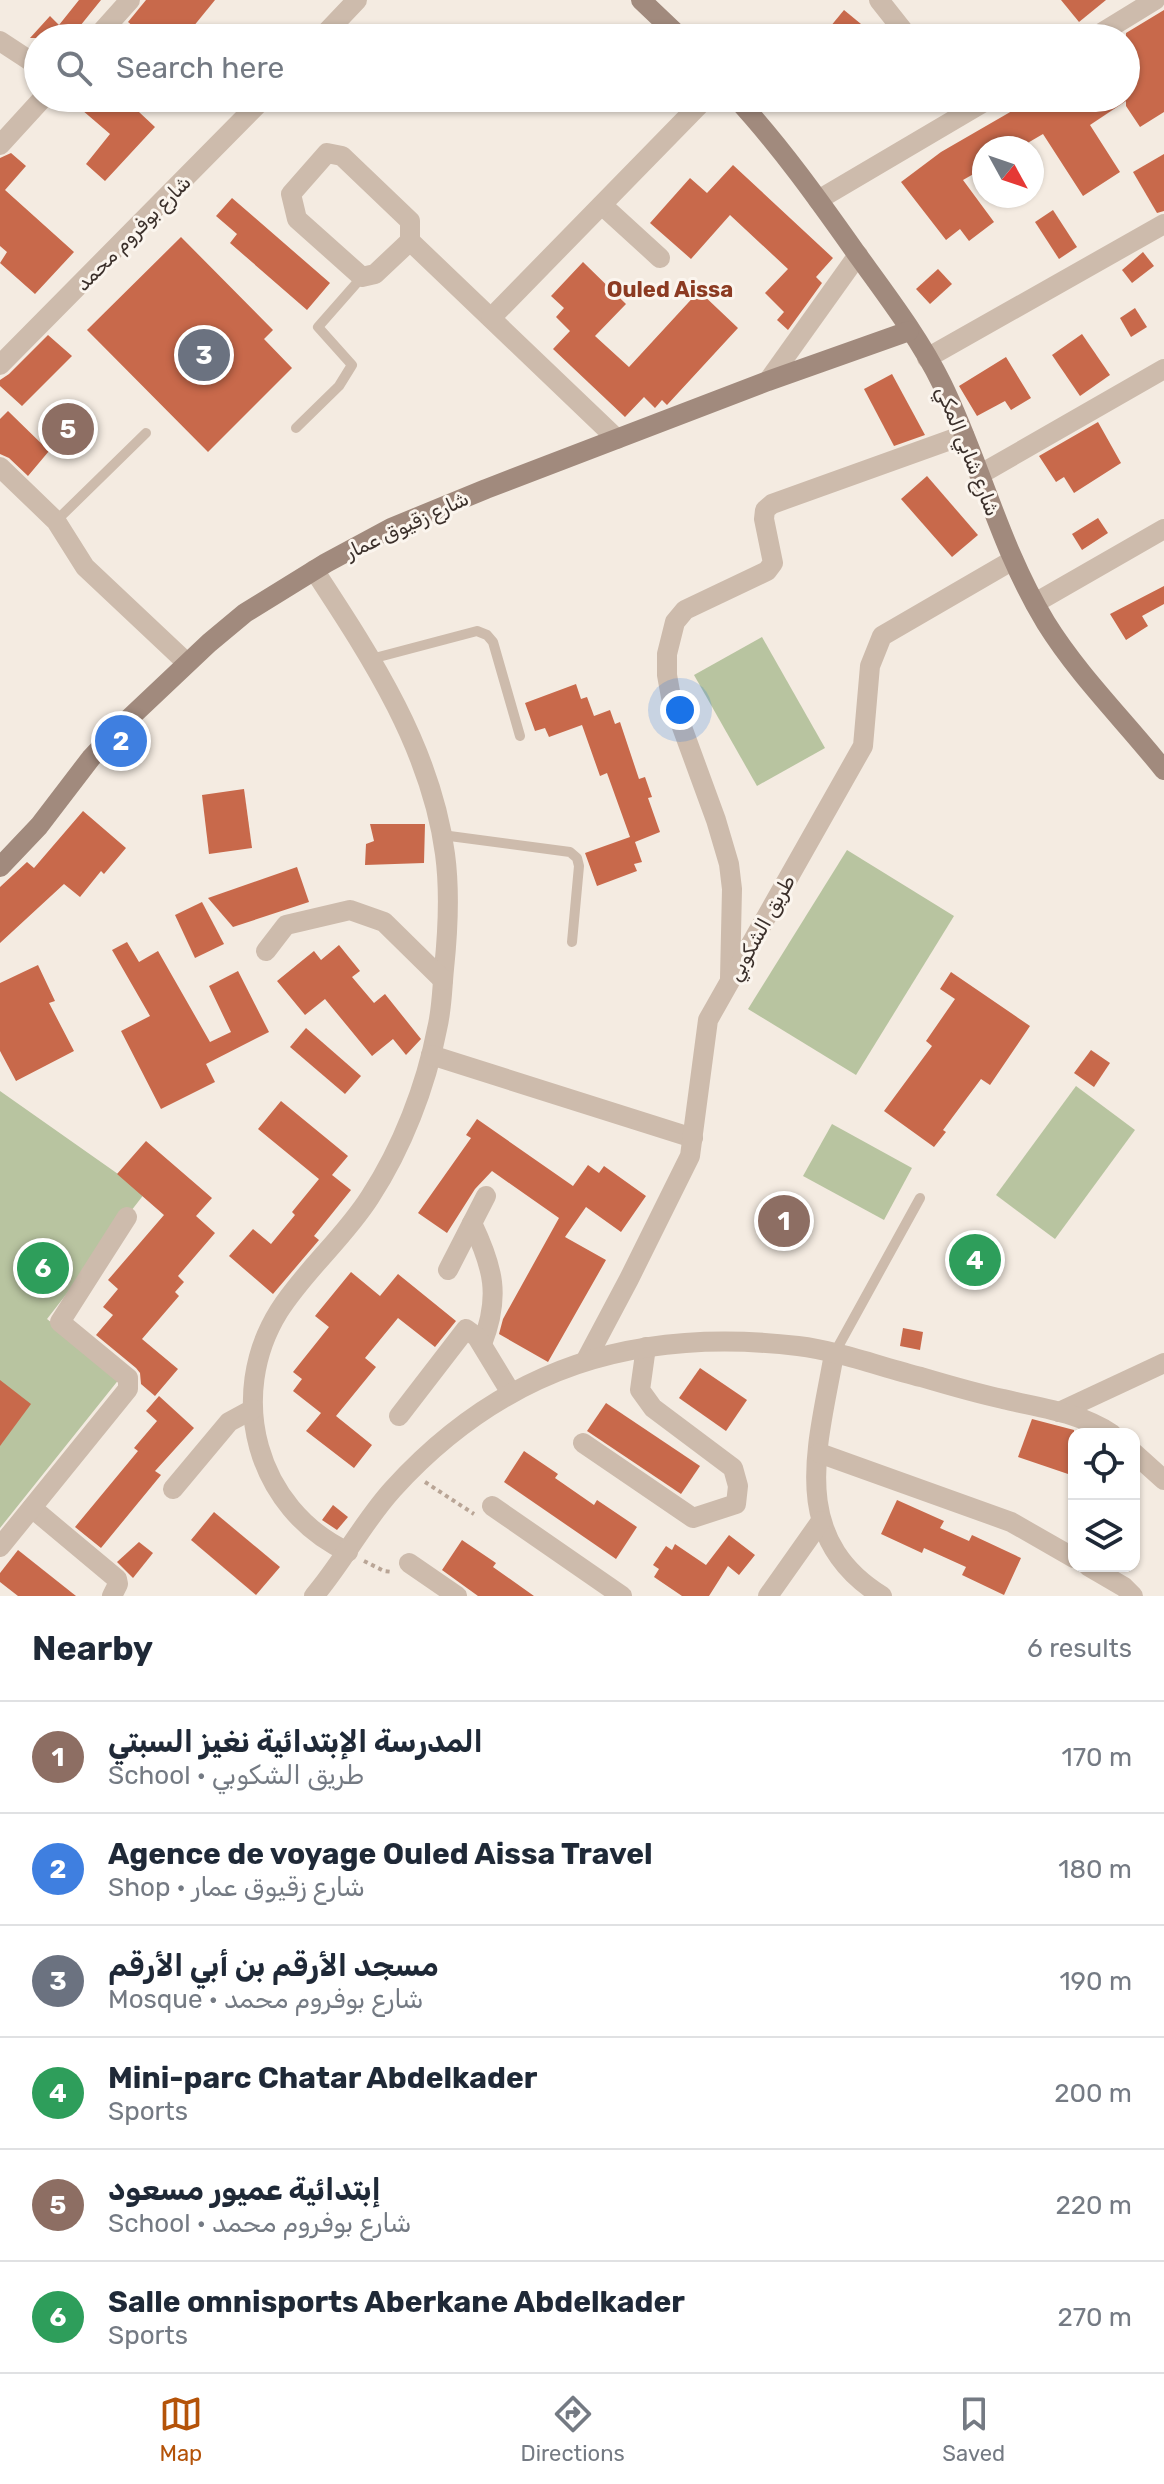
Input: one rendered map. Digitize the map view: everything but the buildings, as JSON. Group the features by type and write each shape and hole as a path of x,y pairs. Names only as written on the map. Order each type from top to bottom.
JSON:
{"main road":[{"path":"641,0 666,24"},
{"name":"شارع شابي المكي","path":"749,112 768,133 858,255 927,358 964,435 1013,560 1035,603 1070,657 1164,770"},
{"name":"شارع زقيوق عمار","path":"0,867 39,826 110,738 187,663 245,613 314,570 391,528 768,381 909,331"}],"street":[{"path":"109,24 130,0"},
{"path":"334,24 357,0"},
{"path":"879,0 898,24"},
{"path":"1116,24 1155,0"},
{"path":"0,41 24,57"},
{"path":"0,145 30,112"},
{"name":"شارع بوفروم محمد","path":"0,365 250,112"},
{"path":"491,318 692,112"},
{"path":"818,200 951,112"},
{"path":"410,241 375,274 362,277 297,219 291,194 327,153 342,156 410,221 410,241 617,439"},
{"path":"602,205 660,258"},
{"path":"927,358 1164,224"},
{"path":"768,381 858,255"},
{"path":"979,475 1164,369"},
{"path":"730,982 732,889 729,864 669,688 667,654 675,622 685,610 767,571 773,563 764,519 765,510 772,504 964,435"},
{"path":"0,467 56,521 85,567 187,663"},
{"path":"1035,603 1164,529"},
{"name":"طريق الشكوبي","path":"586,1360 683,1173 693,1138 708,1020 863,746 870,666 882,636 1013,560"},
{"path":"314,570 371,659 410,735 442,835 447,878 447,943 438,1027 423,1084 370,1197 339,1239 289,1295 272,1323 252,1387 263,1460 278,1493 294,1514 324,1541 348,1552"},
{"path":"266,951 286,925 350,910 384,922 443,980"},
{"path":"431,1055 693,1138"},
{"path":"448,1270 486,1196"},
{"path":"0,1547 128,1389 128,1378 60,1322 127,1217"},
{"path":"472,1223 492,1271 491,1316 482,1344"},
{"path":"399,1416 466,1329 482,1344 511,1393"},
{"path":"314,1596 381,1502 442,1441 511,1393 586,1360 646,1347 712,1340 800,1346 1059,1412 1101,1428"},
{"path":"583,1443 693,1518 736,1504 738,1486 733,1468 653,1408 640,1390 646,1347"},
{"path":"834,1354 819,1453 816,1498 821,1521 839,1558 852,1575 882,1596"},
{"path":"1059,1412 1164,1363"},
{"path":"173,1489 229,1422 253,1409"},
{"path":"819,1453 1011,1522 1068,1555"},
{"path":"1140,1458 1164,1480"},
{"path":"492,1506 622,1596"},
{"path":"32,1508 117,1579 112,1596"},
{"path":"768,1596 821,1521"},
{"path":"409,1563 457,1596"},
{"path":"1098,1572 1133,1596"}],"lane":[{"path":"296,428 339,386 352,365 318,327 362,277"},
{"path":"56,521 146,433"},
{"path":"371,659 477,631 487,635 493,642 520,736"},
{"path":"442,835 570,852 577,858 579,866 572,942"},
{"path":"834,1354 920,1198"}],"path":[{"path":"410,1472 474,1514 483,1513 492,1506"},
{"path":"348,1552 384,1571 393,1572 409,1563"}],"green space":[{"path":"762,637 825,748 757,786 694,675"},
{"path":"847,850 954,916 856,1075 748,1009"},
{"path":"1076,1086 1135,1130 1055,1239 996,1195"},
{"path":"0,1091 145,1193 47,1319 120,1378 0,1528"},
{"path":"832,1124 912,1168 884,1220 803,1176"}],"place":[{"name":"مسجد الأرقم بن أبي الأرقم","path":"204,355"},
{"name":"إبتدائية عميور مسعود","path":"68,429"},
{"name":"Agence de voyage Ouled Aissa Travel","path":"121,741"},
{"name":"المدرسة الإبتدائية نغيز السبتي","path":"784,1221"},
{"name":"Mini-parc Chatar Abdelkader","path":"975,1260"},
{"name":"Salle omnisports Aberkane Abdelkader","path":"43,1268"}],"district":[{"name":"Ouled Aissa","path":"670,289"}]}
